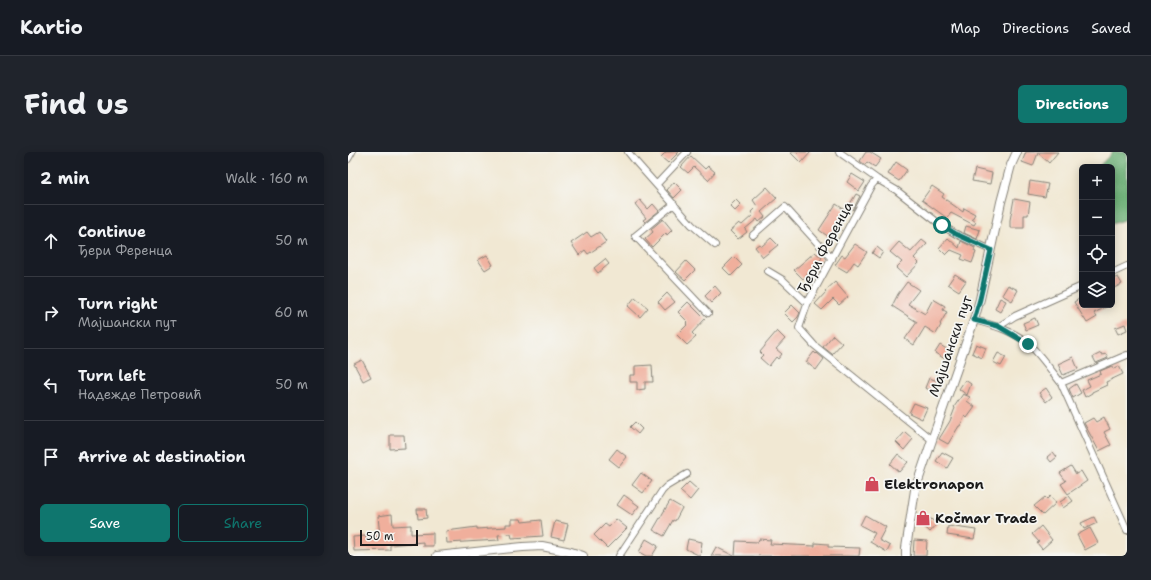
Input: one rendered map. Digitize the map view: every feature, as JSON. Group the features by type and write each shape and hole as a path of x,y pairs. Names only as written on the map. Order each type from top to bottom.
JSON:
{"street":[{"path":"348,159 352,152"},
{"path":"628,152 692,225 715,245"},
{"path":"656,184 687,152"},
{"path":"839,152 877,179 896,190 942,225 956,234 991,250"},
{"name":"Мајшански пут","path":"905,553 915,490 974,320 1001,202 1011,165 1017,152"},
{"name":"Ђери Ференца","path":"877,179 871,186 808,302 799,328 814,345 932,440"},
{"path":"674,204 636,236 708,313"},
{"path":"754,236 785,206 832,259"},
{"path":"1114,272 1127,266"},
{"path":"768,271 783,280 805,301 808,302"},
{"path":"998,326 1015,316 1079,287"},
{"path":"974,320 998,326 1028,344 1048,366 1060,383 1127,530"},
{"path":"1060,383 1127,355"},
{"path":"619,556 662,491 667,486 687,474"},
{"path":"437,556 542,546 571,552 582,556"}],"green space":[{"path":"1113,152 1127,152 1127,219 1115,223 1115,164 1101,164"}],"building":[{"path":"666,152 679,152 668,163 661,157"},
{"path":"790,152 811,152 801,163"},
{"path":"866,152 870,152 881,159 875,167 867,162 865,165 860,161"},
{"path":"1026,152 1058,152 1049,163 1038,153 1033,166 1022,162"},
{"path":"691,156 705,169 708,166 715,172 708,180 694,167 688,173 681,167"},
{"path":"896,162 907,170 899,181 888,174"},
{"path":"975,169 992,173 990,184 972,181"},
{"path":"852,174 865,182 859,191 847,182"},
{"path":"1030,181 1048,184 1045,197 1028,194"},
{"path":"674,182 682,190 674,198 667,190"},
{"path":"932,186 944,194 942,197 963,212 964,208 975,214 972,219 976,222 974,225 951,213 947,218 922,200"},
{"path":"767,187 777,198 761,212 765,217 759,222 757,219 745,229 747,232 738,239 730,231 739,223 742,225 753,215 751,212 757,206 753,200"},
{"path":"856,194 860,196 853,210 848,207"},
{"path":"1014,199 1030,202 1028,215 1024,215 1024,228 1010,228"},
{"path":"640,200 648,209 653,204 659,211 645,222 643,220 646,218 635,204"},
{"path":"736,200 741,205 735,211 730,206"},
{"path":"836,204 848,212 829,237 819,230"},
{"path":"663,219 672,230 667,235 666,233 652,247 645,239 653,232 651,229"},
{"path":"966,226 980,230 977,239 964,233"},
{"path":"587,232 591,237 599,232 606,242 588,254 585,250 579,255 571,243"},
{"path":"771,238 778,245 763,257 755,247 759,244 762,246"},
{"path":"948,238 959,248 961,241 975,248 974,251 976,252 972,263 961,259 963,255 951,250 946,255 939,248"},
{"path":"922,240 927,244 914,258 919,263 906,277 896,268 902,262 890,252 899,242 911,252"},
{"path":"855,244 867,252 858,265 854,262 847,272 835,265 842,255 845,257"},
{"path":"877,247 883,252 879,258 872,253"},
{"path":"815,252 822,258 803,279 794,270"},
{"path":"487,255 493,265 485,270 478,260"},
{"path":"734,257 742,265 731,276 723,268"},
{"path":"605,259 609,264 598,273 594,268"},
{"path":"686,261 695,270 685,280 676,272"},
{"path":"955,274 966,281 959,291 948,284"},
{"path":"1118,277 1122,284 1115,288 1115,278"},
{"path":"835,282 848,297 839,305 833,299 822,310 815,304 826,292 825,291"},
{"path":"907,282 919,290 908,304 925,314 933,299 945,306 943,310 947,312 936,334 925,327 914,345 905,339 917,322 892,306 898,294"},
{"path":"1008,285 1018,290 1012,301 1002,295"},
{"path":"715,286 721,293 711,303 705,296"},
{"path":"667,293 675,302 665,310 658,302"},
{"path":"635,297 648,308 640,317 628,306"},
{"path":"1000,298 1006,301 1000,312 995,309"},
{"path":"1079,299 1079,308 1104,308 1094,313 1097,317 1087,323 1074,302"},
{"path":"688,302 705,319 692,333 696,337 687,345 677,335 688,322 678,312"},
{"path":"792,305 800,313 793,322 784,313"},
{"path":"1035,318 1038,325 1026,330 1023,323"},
{"path":"1125,324 1127,330 1118,334 1115,328"},
{"path":"777,331 785,339 776,349 782,354 778,359 776,357 769,366 760,358 763,355 760,352"},
{"path":"833,335 842,343 832,354 823,347"},
{"path":"976,344 986,348 982,358 972,353"},
{"path":"940,345 950,351 945,359 935,353"},
{"path":"814,352 824,359 816,370 806,362"},
{"path":"998,353 1006,357 1001,366 993,362"},
{"path":"1101,353 1102,355 1106,354 1108,358 1096,363 1093,357"},
{"path":"1073,357 1078,369 1063,375 1058,364"},
{"path":"362,360 371,377 363,381 354,364"},
{"path":"652,365 653,382 645,382 645,389 637,390 637,382 630,382 630,375 635,375 635,366"},
{"path":"1112,366 1113,369 1119,366 1123,374 1106,382 1107,385 1085,397 1082,390 1090,386 1087,380 1101,374 1100,371"},
{"path":"929,378 938,381 935,392 925,388"},
{"path":"965,380 971,384 967,395 959,389"},
{"path":"1076,384 1081,393 1073,398 1069,389"},
{"path":"1046,388 1052,397 1046,402 1039,393"},
{"path":"963,394 970,397 967,401 975,407 967,418 965,416 948,444 939,439 950,421 955,408 954,407"},
{"path":"914,403 927,408 922,419 909,413"},
{"path":"1104,417 1110,429 1104,432 1111,445 1099,451 1084,423 1093,418 1096,422"},
{"path":"635,422 642,429 638,434 630,427"},
{"path":"905,432 913,439 904,450 896,442"},
{"path":"390,435 404,435 405,448 390,449"},
{"path":"617,449 627,457 619,467 609,459"},
{"path":"942,452 953,458 947,468 936,461"},
{"path":"1053,452 1057,457 1051,462 1047,457"},
{"path":"898,454 908,462 899,472 890,464"},
{"path":"1071,466 1076,474 1081,471 1087,481 1068,494 1061,484 1066,481 1060,473"},
{"path":"641,473 652,481 643,493 632,485"},
{"path":"689,482 698,490 690,500 680,491"},
{"path":"624,495 639,506 632,515 617,505"},
{"path":"1050,496 1056,503 1043,515 1034,506 1045,497 1047,499"},
{"path":"1069,496 1073,501 1063,508 1060,502"},
{"path":"670,501 682,508 664,536 653,530"},
{"path":"417,509 426,509 427,518 418,519"},
{"path":"392,514 393,526 411,525 411,534 433,533 433,546 423,546 423,542 390,545 390,550 354,551 353,537 380,537 378,516"},
{"path":"925,514 937,524 930,532 918,521"},
{"path":"865,515 886,527 879,540 890,546 887,552 870,542 875,533 860,525"},
{"path":"1094,517 1097,523 1084,529 1081,523"},
{"path":"512,519 521,519 522,522 541,520 543,536 512,538 511,534 498,535 499,540 447,543 446,531 477,527 477,529 506,527 506,524 512,524"},
{"path":"616,519 627,528 607,548 594,535 605,524 609,527"},
{"path":"555,521 568,524 564,540 551,537"},
{"path":"948,526 976,530 974,539 947,535"},
{"path":"1041,526 1052,540 1042,549 1037,543 1039,542 1032,534"},
{"path":"1090,528 1098,543 1085,550 1077,535"},
{"path":"646,539 658,546 652,556 646,556 639,552"},
{"path":"688,539 702,542 700,556 686,549"},
{"path":"759,539 771,540 770,544 815,546 815,543 828,544 828,547 860,548 859,556 735,556 736,541 758,542"},
{"path":"914,540 927,541 926,556 913,556"},
{"path":"716,547 734,556 711,556"}],"place":[{"name":"Elektronapon","path":"872,484"},
{"name":"Kočmar Trade","path":"923,518"}],"route":[{"path":"942,225 956,234 991,250 974,320 998,326 1028,344"}]}
